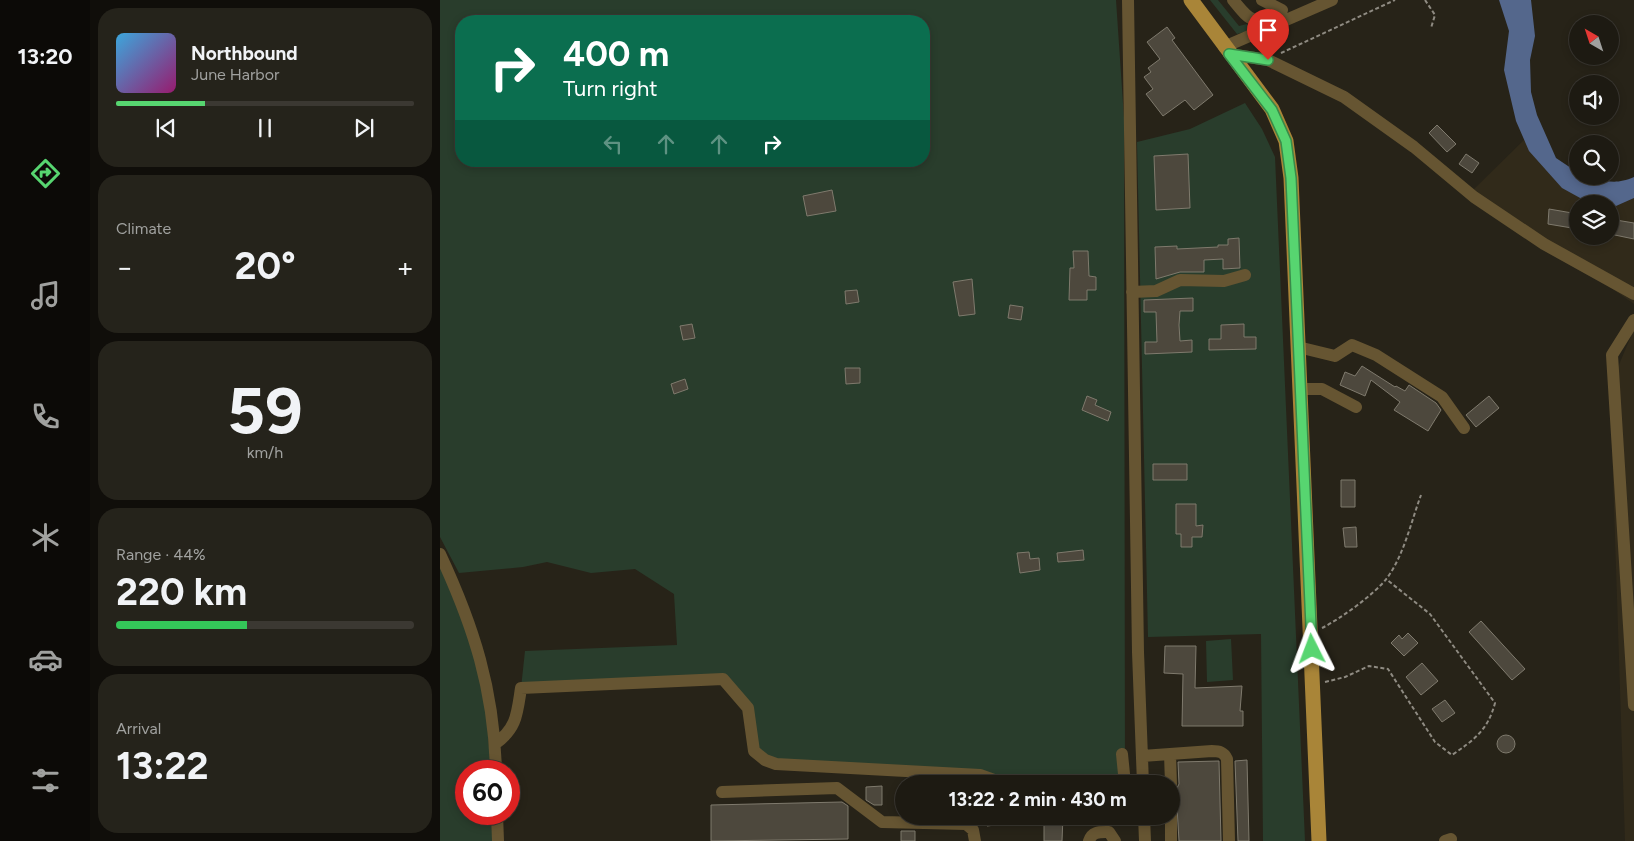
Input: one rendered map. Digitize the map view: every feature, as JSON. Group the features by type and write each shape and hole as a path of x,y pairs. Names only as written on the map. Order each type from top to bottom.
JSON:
{"main road":[{"path":"1191,0 1272,110 1286,141 1291,178 1314,685 1319,841"}],"street":[{"path":"1128,0 1138,652 1143,775"},
{"path":"1233,0 1247,18 1253,21 1259,21 1277,8"},
{"path":"1262,0 1277,8 1292,11 1296,16"},
{"path":"1226,50 1332,0"},
{"path":"1226,50 1268,60 1344,97 1414,147 1474,196 1544,244 1634,294"},
{"path":"1132,292 1156,291 1180,280 1224,281 1245,276"},
{"path":"1634,320 1612,355 1634,704"},
{"path":"1298,347 1336,356 1352,345 1376,355 1442,397 1464,428"},
{"path":"1300,389 1322,389 1356,406"},
{"path":"440,554 463,604 478,647 489,696 496,760"},
{"path":"495,744 510,733 518,713 521,688 723,679 748,708 754,751 765,760 776,764 980,775"},
{"path":"1142,756 1220,751 1226,757 1229,841"},
{"path":"1122,754 1124,775"},
{"path":"1170,754 1170,775"},
{"path":"722,792 837,788 882,822 963,823 973,830 975,841"},
{"path":"498,825 498,841"},
{"path":"1144,825 1145,841"},
{"path":"1171,825 1171,841"},
{"path":"1088,841 1090,836 1097,832 1109,832 1115,841"}],"path":[{"path":"1268,60 1395,0"},
{"path":"1425,0 1435,14 1431,28"},
{"path":"1311,631 1323,628 1340,618 1386,579 1395,564 1421,495"},
{"path":"1314,685 1345,677 1369,666 1388,669 1435,742 1452,755 1474,740 1490,721 1495,703 1442,630 1430,614 1386,579"}],"shaded area":[{"path":"1533,131 1546,162 1569,176 1569,185 1583,185 1598,195 1569,195 1569,245 1619,245 1619,205 1634,198 1634,304 1472,191"},
{"path":"1634,329 1634,841 1625,841 1610,386"}],"green space":[{"path":"440,0 1116,0 1124,118 1125,775 980,775 776,764 754,751 748,708 723,679 521,688 525,651 677,645 674,594 635,569 591,573 547,562 523,567 459,573 440,537"},
{"path":"1210,0 1218,0 1239,26 1247,24 1252,30 1237,34"},
{"path":"1245,103 1262,129 1275,157 1305,841 1263,841 1261,634 1148,637 1137,142 1190,129"},
{"path":"440,560 461,604 485,697 490,760 455,760 455,825 492,825 493,841 440,841"},
{"path":"1231,639 1233,680 1207,682 1206,641"}],"water":[{"path":"1499,0 1531,0 1535,36 1530,60 1531,92 1537,115 1556,158 1569,167 1569,185 1619,185 1619,181 1634,177 1634,198 1619,205 1619,195 1575,195 1562,188 1529,151 1516,121 1504,70 1509,31"}],"building":[{"path":"1167,27 1175,38 1172,40 1213,95 1194,110 1185,100 1163,116 1146,94 1153,89 1144,77 1151,72 1148,68 1160,59 1147,42"},
{"path":"1437,125 1456,144 1447,152 1429,133"},
{"path":"1188,154 1190,208 1156,210 1154,156"},
{"path":"1466,154 1479,163 1472,173 1459,164"},
{"path":"832,190 836,211 807,216 803,196"},
{"path":"1549,209 1569,212 1569,228 1548,224"},
{"path":"1619,220 1634,223 1634,239 1619,236"},
{"path":"1239,238 1240,268 1223,269 1223,259 1204,260 1204,272 1180,272 1156,279 1155,247 1177,246 1177,249 1218,247 1218,245 1228,245 1228,239"},
{"path":"1073,251 1088,251 1089,276 1096,277 1096,290 1087,290 1087,300 1069,300 1070,268 1074,268"},
{"path":"972,279 975,314 959,316 953,282"},
{"path":"857,290 859,302 846,304 845,291"},
{"path":"1193,298 1193,311 1180,311 1179,325 1180,341 1192,340 1192,352 1145,354 1145,342 1157,342 1156,312 1144,312 1144,300"},
{"path":"1010,305 1023,307 1021,320 1008,318"},
{"path":"692,324 695,338 683,340 680,326"},
{"path":"1244,324 1244,337 1256,337 1256,349 1209,350 1209,339 1221,339 1221,325"},
{"path":"1362,366 1395,387 1405,391 1409,385 1436,403 1441,410 1428,431 1394,410 1400,402 1371,380 1365,396 1340,385 1345,372 1355,376"},
{"path":"845,368 860,368 860,383 846,384"},
{"path":"685,379 688,389 674,394 671,384"},
{"path":"1087,396 1097,400 1095,405 1111,412 1108,421 1082,410"},
{"path":"1489,396 1499,408 1476,427 1466,415"},
{"path":"1153,464 1187,464 1187,480 1153,480"},
{"path":"1341,480 1355,480 1355,507 1341,507"},
{"path":"1176,504 1196,504 1196,526 1203,525 1202,537 1192,537 1192,547 1181,547 1181,534 1176,534"},
{"path":"1356,527 1357,547 1345,547 1343,528"},
{"path":"1083,550 1084,560 1058,562 1057,553"},
{"path":"1029,552 1030,559 1039,558 1040,570 1020,573 1017,553"},
{"path":"1481,621 1525,669 1512,680 1469,632"},
{"path":"1408,633 1418,643 1404,656 1391,643 1399,635 1402,639"},
{"path":"1165,646 1196,646 1195,688 1242,686 1240,711 1243,711 1243,726 1182,726 1183,674 1164,673"},
{"path":"1422,663 1438,681 1421,695 1406,677"},
{"path":"1445,700 1455,713 1442,722 1432,709"},
{"path":"1502,735 1510,735 1515,740 1513,751 1502,753 1497,748 1497,740"},
{"path":"1247,760 1249,841 1238,841 1235,761"},
{"path":"1219,761 1221,841 1179,841 1180,775 1178,762"},
{"path":"882,786 882,805 874,805 866,800 866,787"},
{"path":"842,802 848,806 848,839 711,841 711,805"},
{"path":"1044,825 1063,825 1062,841 1044,841"},
{"path":"901,831 915,831 915,841 901,841"}],"route":[{"path":"1268,60 1229,54 1272,110 1286,141 1291,178 1312,649"}]}
